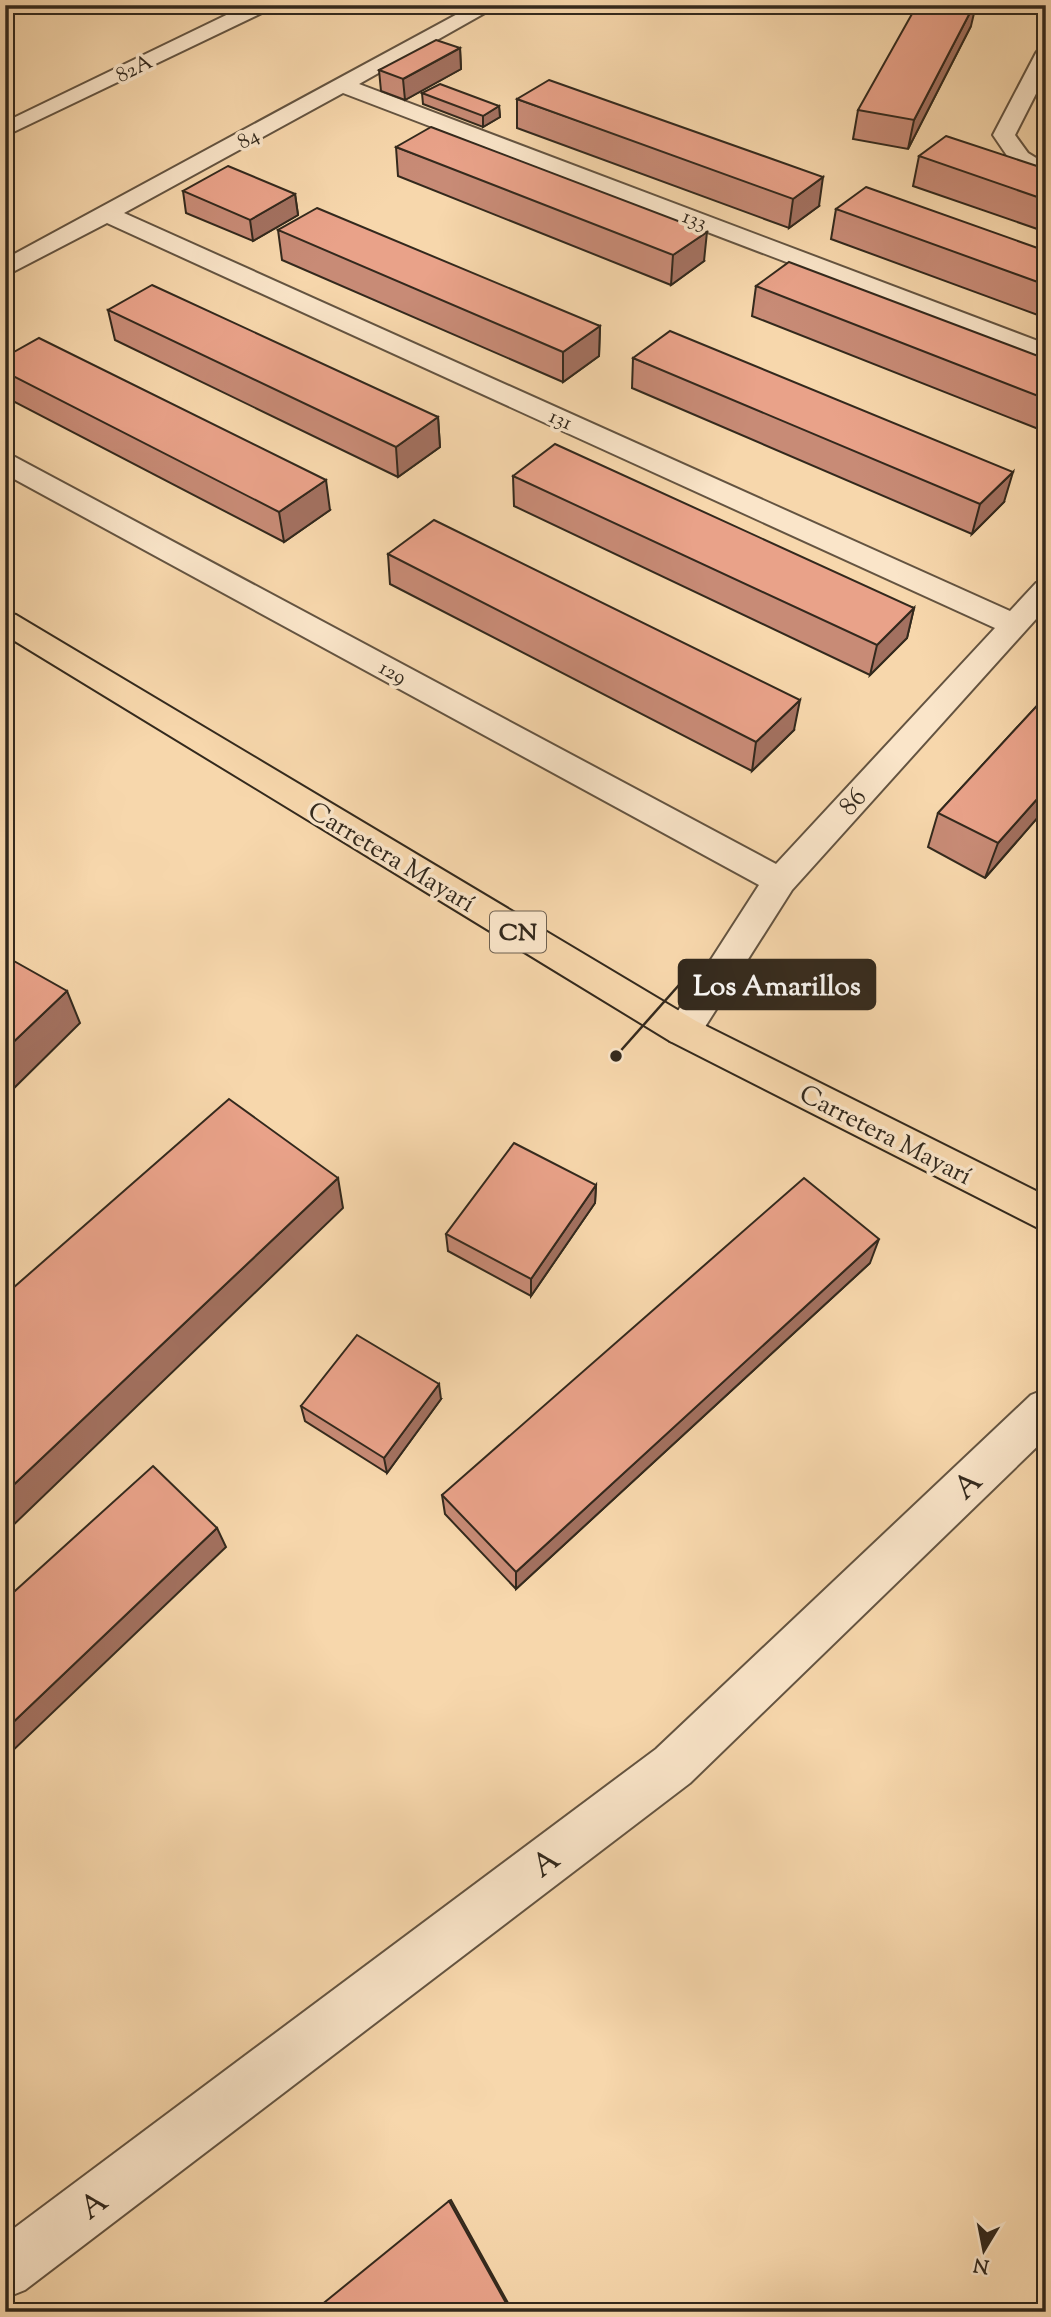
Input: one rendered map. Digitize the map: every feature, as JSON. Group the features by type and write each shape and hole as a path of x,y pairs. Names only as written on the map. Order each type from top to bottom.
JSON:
{"main road":[{"name":"Carretera Mayarí","path":"5,622 683,1031 1046,1215"}],"street":[{"name":"82A","path":"5,130 263,5"},
{"name":"84","path":"5,269 26,247 110,215 489,5"},
{"path":"1033,5 1046,8"},
{"path":"1046,53 1004,135 1020,158 1046,174"},
{"name":"133","path":"344,86 1046,353"},
{"name":"131","path":"110,215 1013,624"},
{"name":"129","path":"5,463 780,881"},
{"name":"86","path":"683,1031 780,881 1046,590"},
{"name":"A","path":"5,2270 673,1766 1046,1409"}],"building":[{"path":"917,5 974,5 914,120 858,110"},
{"path":"436,40 460,48 403,79 379,70"},
{"path":"549,80 823,177 793,199 517,99"},
{"path":"440,84 499,106 483,116 422,93"},
{"path":"431,127 707,232 673,255 396,147"},
{"path":"946,136 1046,169 1046,200 919,156"},
{"path":"228,166 295,194 250,220 183,191"},
{"path":"866,187 1046,251 1046,285 836,209"},
{"path":"317,208 600,326 563,352 278,230"},
{"path":"789,262 1046,359 1046,399 756,286"},
{"path":"152,285 438,417 396,447 108,310"},
{"path":"670,331 1013,472 980,504 633,358"},
{"path":"39,338 326,480 279,512 5,372 5,357"},
{"path":"555,444 914,608 877,645 513,476"},
{"path":"434,520 800,700 756,742 388,554"},
{"path":"1046,696 1046,789 998,843 938,813"},
{"path":"5,956 67,991 5,1050"},
{"path":"229,1099 338,1178 5,1493 5,1295"},
{"path":"514,1143 596,1185 531,1279 446,1234"},
{"path":"804,1178 879,1239 516,1572 442,1495"},
{"path":"357,1335 439,1384 384,1458 301,1406"},
{"path":"153,1466 217,1528 5,1730 5,1600"},
{"path":"449,2201 511,2312 323,2312 320,2306"}],"place":[{"name":"Los Amarillos","path":"616,1056"}]}
